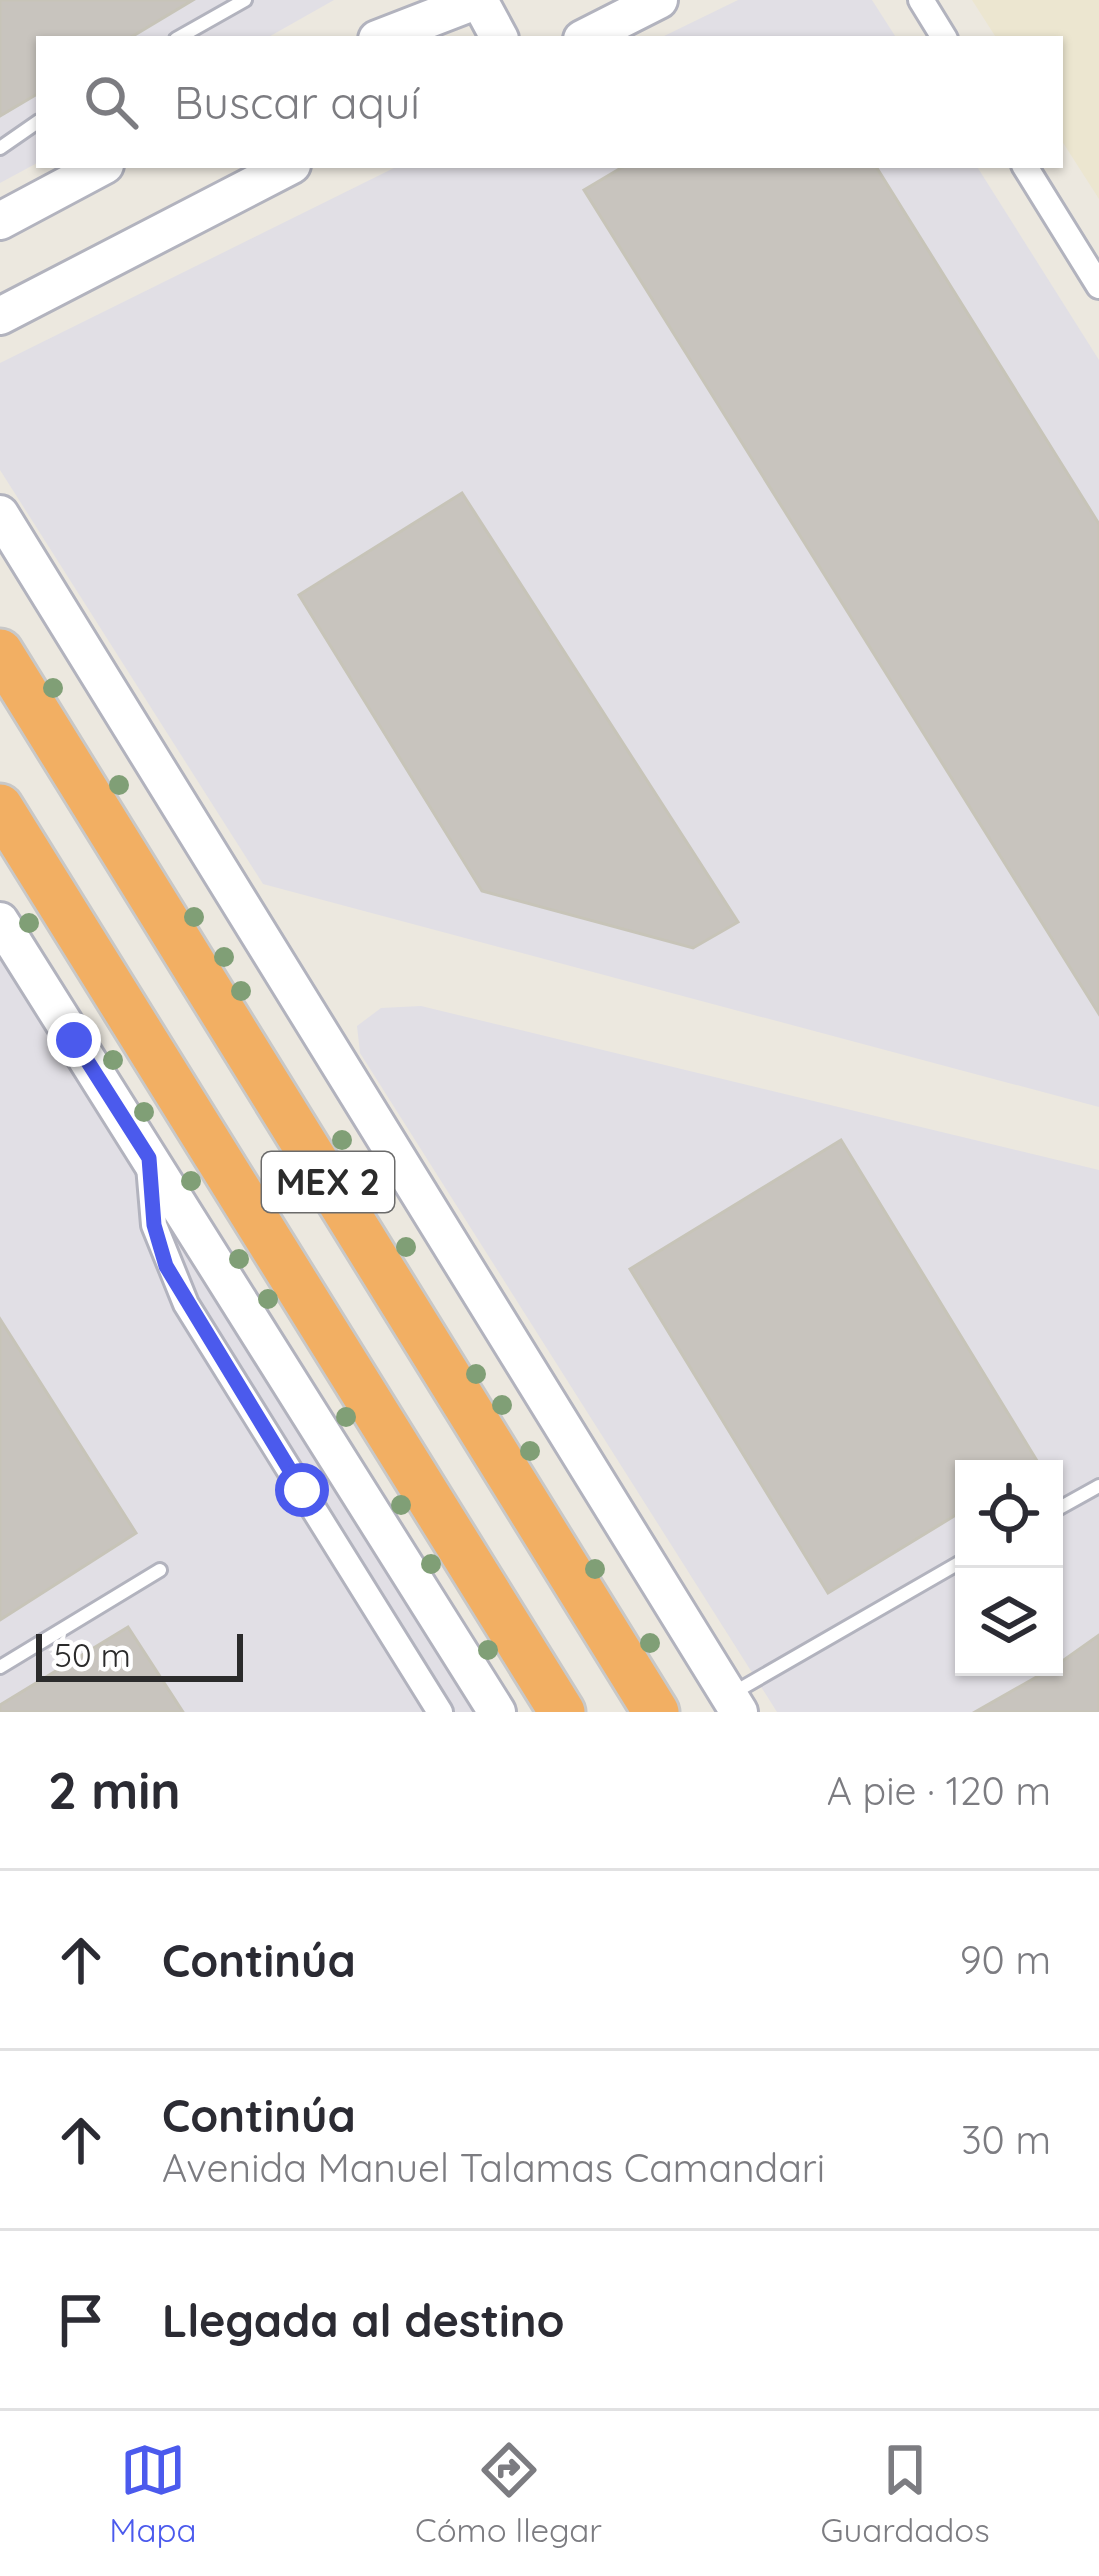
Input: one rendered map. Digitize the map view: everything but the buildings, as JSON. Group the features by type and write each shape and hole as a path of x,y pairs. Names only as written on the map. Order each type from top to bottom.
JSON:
{"highway":[{"name":"MEX 2","path":"0,652 656,1712"},
{"name":"MEX 2","path":"0,807 562,1712"}],"main road":[{"path":"385,36 479,0 498,36"},
{"path":"588,36 659,0"},
{"path":"0,221 98,168"},
{"path":"0,316 286,168"},
{"path":"0,514 734,1704"},
{"path":"0,921 497,1712"}],"street":[{"path":"921,0 943,36"},
{"path":"1026,168 1099,286"},
{"path":"149,1158 154,1225 186,1304 440,1712"}],"lane":[{"path":"181,36 244,0"},
{"path":"0,148 36,123"},
{"path":"1063,1506 1099,1486"},
{"path":"734,1704 955,1567"},
{"path":"0,1667 160,1570"}],"shaded area":[{"path":"0,0 334,0 270,36 36,36 36,164 0,183"},
{"path":"738,0 872,0 895,36 664,36"},
{"path":"972,0 1099,0 1099,199 1063,143 1063,36 995,36"},
{"path":"394,168 978,168 1099,360 1099,1107 263,884 0,470 0,363"},
{"path":"0,949 474,1712 0,1712"},
{"path":"421,1006 1099,1170 1099,1712 777,1712 360,1053 357,1026 381,1008"}],"route":[{"path":"74,1040 149,1158 154,1225 166,1266 302,1490"}]}
